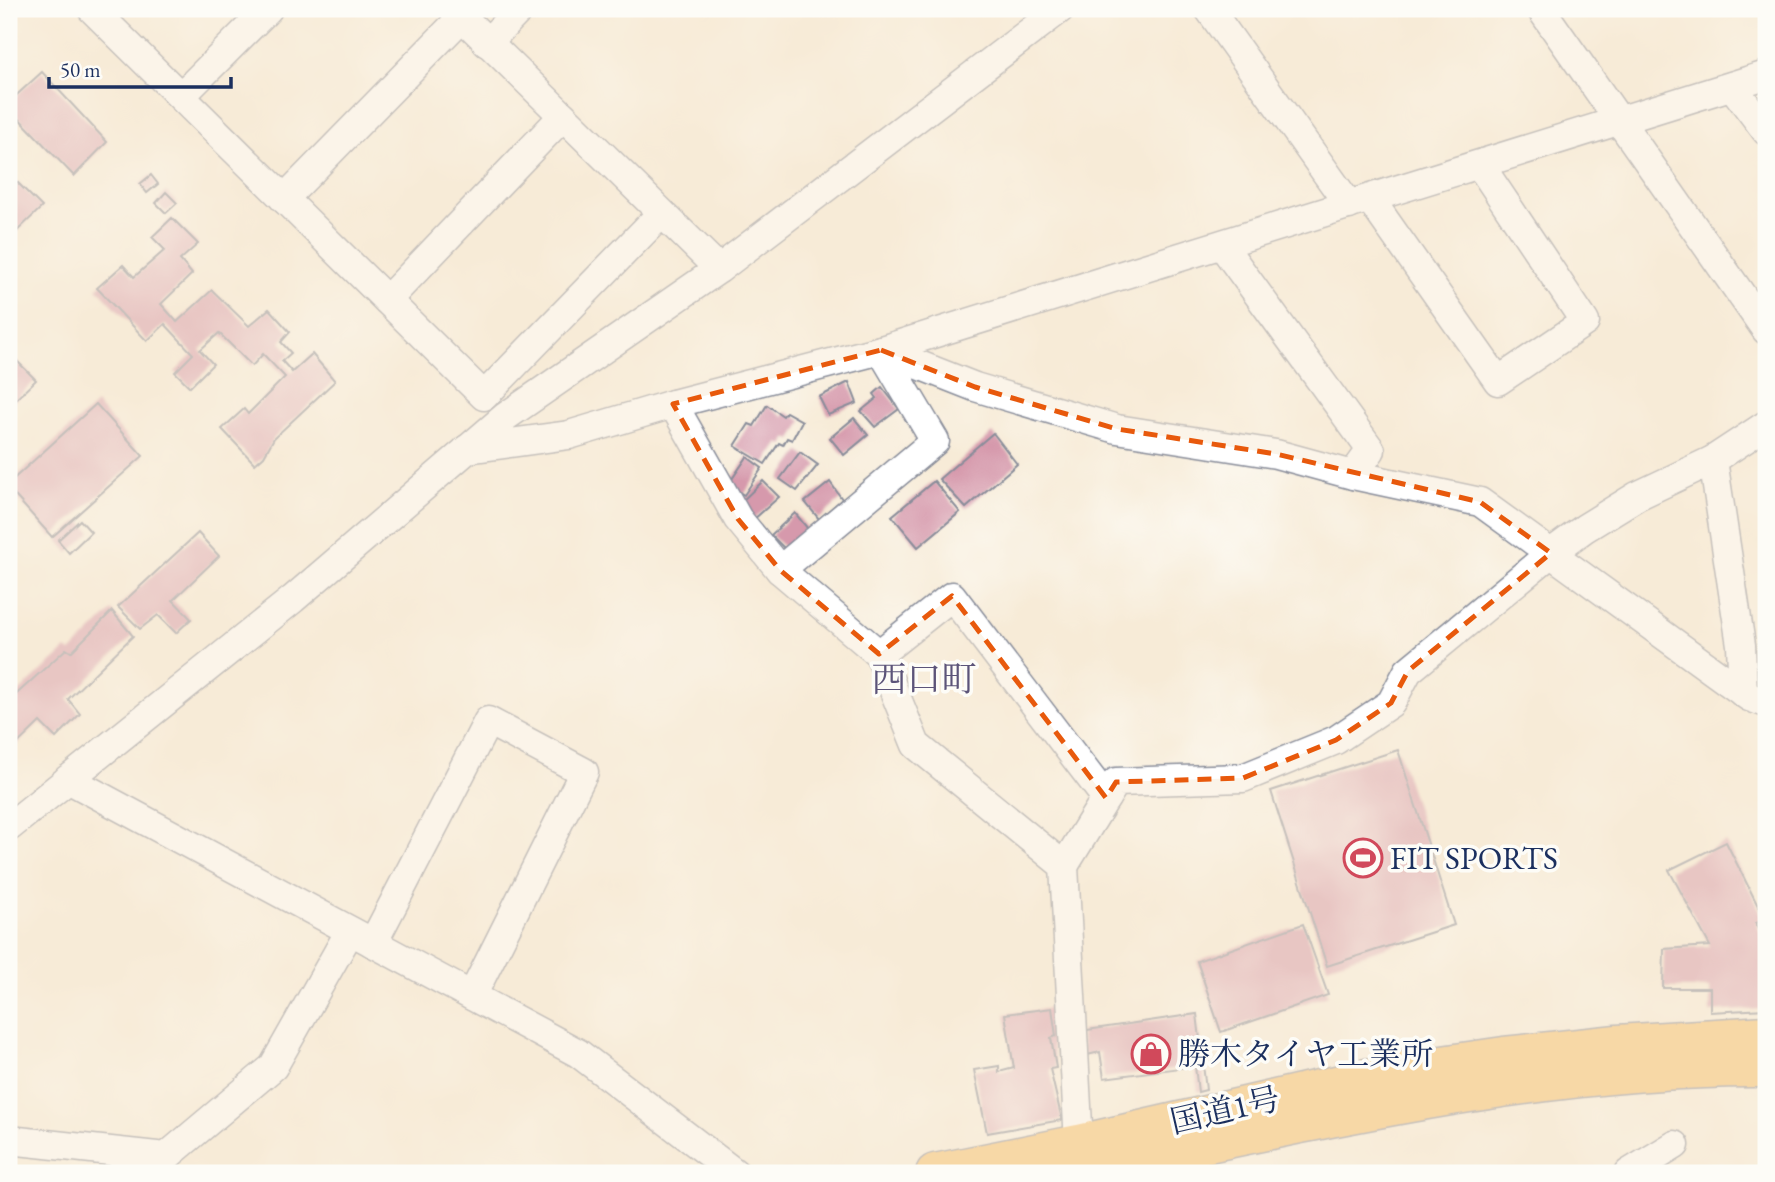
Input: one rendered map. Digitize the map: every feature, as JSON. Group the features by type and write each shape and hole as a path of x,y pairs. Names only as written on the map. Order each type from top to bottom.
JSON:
{"highway":[{"name":"国道1号","path":"1071,1158 1393,1072 1504,1056 1617,1044 1766,1035"},
{"name":"国道1号","path":"935,1173 1071,1158 1551,1080 1717,1068 1766,1068"}],"street":[{"path":"92,9 484,396 661,214"},
{"path":"181,96 268,9"},
{"path":"487,43 520,9"},
{"path":"1209,9 1497,380 1585,322 1480,165"},
{"path":"1541,9 1766,330"},
{"path":"284,198 458,13 719,269"},
{"path":"9,827 293,599 505,417 719,269 1040,15"},
{"path":"467,449 569,435 673,404 880,350 1766,75"},
{"path":"1732,86 1766,131"},
{"path":"387,300 563,116"},
{"path":"1222,245 1371,450 1353,475"},
{"path":"880,350 975,387 1117,429 1276,454 1353,475 1479,502 1755,698"},
{"path":"780,570 935,441 880,350"},
{"path":"673,404 738,519 780,570 879,654 916,744 1064,866"},
{"path":"1071,1158 1064,866 1116,782 1243,778 1336,740 1391,703 1408,671 1585,528 1637,496 1713,460 1766,425"},
{"path":"1713,460 1741,645 1755,698"},
{"path":"879,654 952,596 1106,798"},
{"path":"9,1140 166,1157 273,1067 361,937 488,721 584,772 472,996"},
{"path":"68,779 578,1053 735,1173"},
{"path":"1629,1173 1675,1145"}],"highlighted area":[{"path":"881,350 975,387 1117,429 1276,454 1480,502 1551,553 1408,671 1391,703 1336,740 1243,778 1116,782 1106,798 952,596 879,654 780,570 738,519 673,404"}],"building":[{"path":"42,72 107,142 74,176 9,108 9,102"},
{"path":"151,175 158,184 147,193 140,184"},
{"path":"17,182 42,207 9,239 9,189"},
{"path":"166,192 177,203 166,213 156,203"},
{"path":"172,218 198,244 180,260 192,274 161,304 177,322 212,290 249,326 269,309 290,332 281,342 291,353 282,361 292,372 312,354 335,381 274,438 264,456 255,464 222,429 244,409 248,414 285,377 263,354 252,366 219,333 200,350 213,364 190,387 175,372 193,354 165,324 147,341 97,288 123,265 134,277 165,250 152,237"},
{"path":"9,353 36,380 9,406"},
{"path":"849,382 857,403 828,415 819,397"},
{"path":"882,387 899,409 875,427 861,411 877,398 874,394"},
{"path":"96,404 143,456 52,537 9,489 9,483"},
{"path":"767,405 783,416 786,412 802,421 792,440 787,438 783,445 779,443 765,464 735,446 749,424 754,426"},
{"path":"854,418 868,435 844,455 830,438"},
{"path":"993,433 1017,464 966,508 939,479"},
{"path":"800,452 818,465 797,491 780,479"},
{"path":"747,457 762,468 744,495 728,485"},
{"path":"763,481 779,497 753,520 739,504"},
{"path":"934,481 960,512 918,547 892,516"},
{"path":"830,482 842,499 819,519 805,502"},
{"path":"795,513 808,529 784,548 771,535"},
{"path":"80,520 91,532 69,553 58,540"},
{"path":"198,533 219,556 173,600 191,619 176,633 158,615 140,629 118,607"},
{"path":"112,611 133,636 68,699 80,714 56,738 40,722 9,752 9,701 66,649 71,652"},
{"name":"FIT SPORTS","path":"1398,750 1454,925 1327,966 1271,791"},
{"path":"1726,842 1765,920 1756,923 1766,943 1766,1009 1710,1012 1710,988 1663,988 1664,949 1710,946 1669,870"},
{"path":"1303,924 1328,995 1221,1032 1197,961"},
{"path":"1052,1008 1056,1036 1051,1038 1056,1068 1050,1069 1062,1120 987,1133 974,1070 999,1066 999,1072 1014,1068 1005,1014"},
{"name":"勝木タイヤ工業所","path":"1197,1014 1206,1090 1198,1092 1195,1066 1104,1078 1100,1052 1083,1056 1080,1031"}],"place":[{"name":"FIT SPORTS","path":"1363,858"},
{"name":"勝木タイヤ工業所","path":"1151,1054"}],"district":[{"name":"西口町","path":"924,678"}]}
